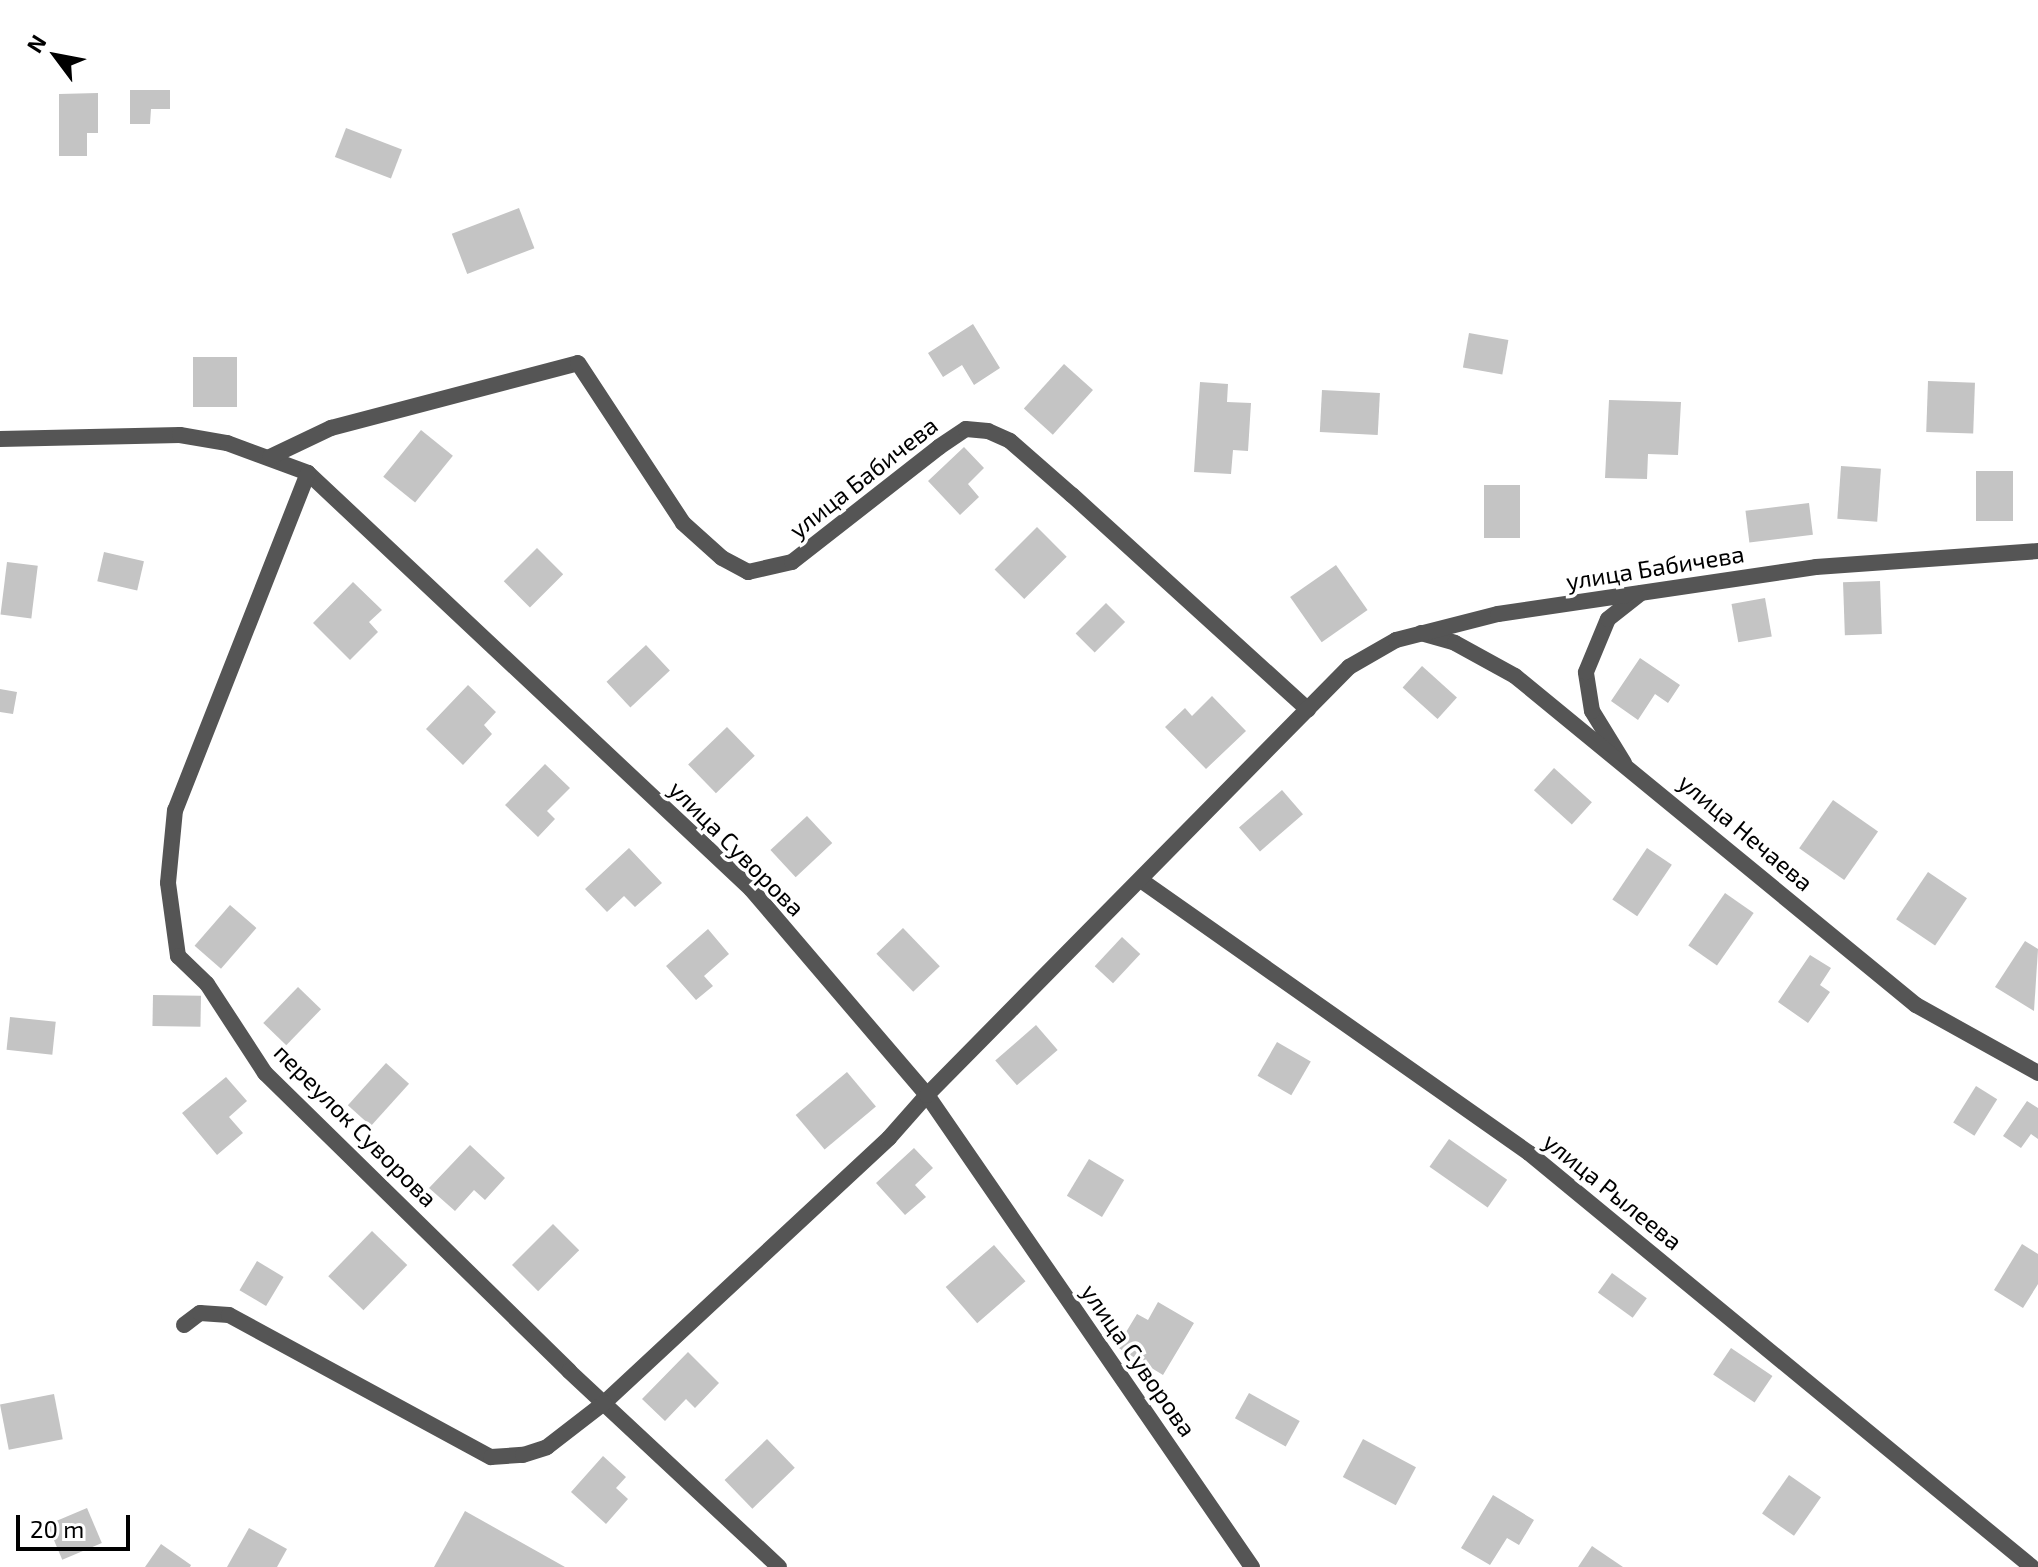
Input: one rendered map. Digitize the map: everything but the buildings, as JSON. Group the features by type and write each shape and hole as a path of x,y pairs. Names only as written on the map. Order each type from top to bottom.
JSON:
{"street":[{"name":"улица Бабичева","path":"270,457 331,428 578,363 683,523 722,558 748,572 792,562 939,447 966,429 988,431 1010,441 1072,495 1308,710"},
{"name":"улица Суворова","path":"0,439 180,435 270,457 308,473 751,889 927,1095 1252,1567"},
{"name":"переулок Суворова","path":"308,473 175,810 168,883 178,956 207,984 265,1073 604,1403 779,1567"},
{"name":"улица Бабичева","path":"604,1403 889,1138 927,1095 1142,881 1349,667 1396,640 1498,614 1816,567 2038,551"},
{"path":"1624,763 1592,711 1586,672 1608,619 1641,593"},
{"name":"улица Нечаева","path":"1421,633 1455,643 1515,676 1916,1005 2038,1073"},
{"name":"улица Рылеева","path":"1142,881 1529,1153 2032,1567"},
{"path":"184,1325 200,1313 229,1315 491,1457 523,1455 547,1447 604,1403"}]}
